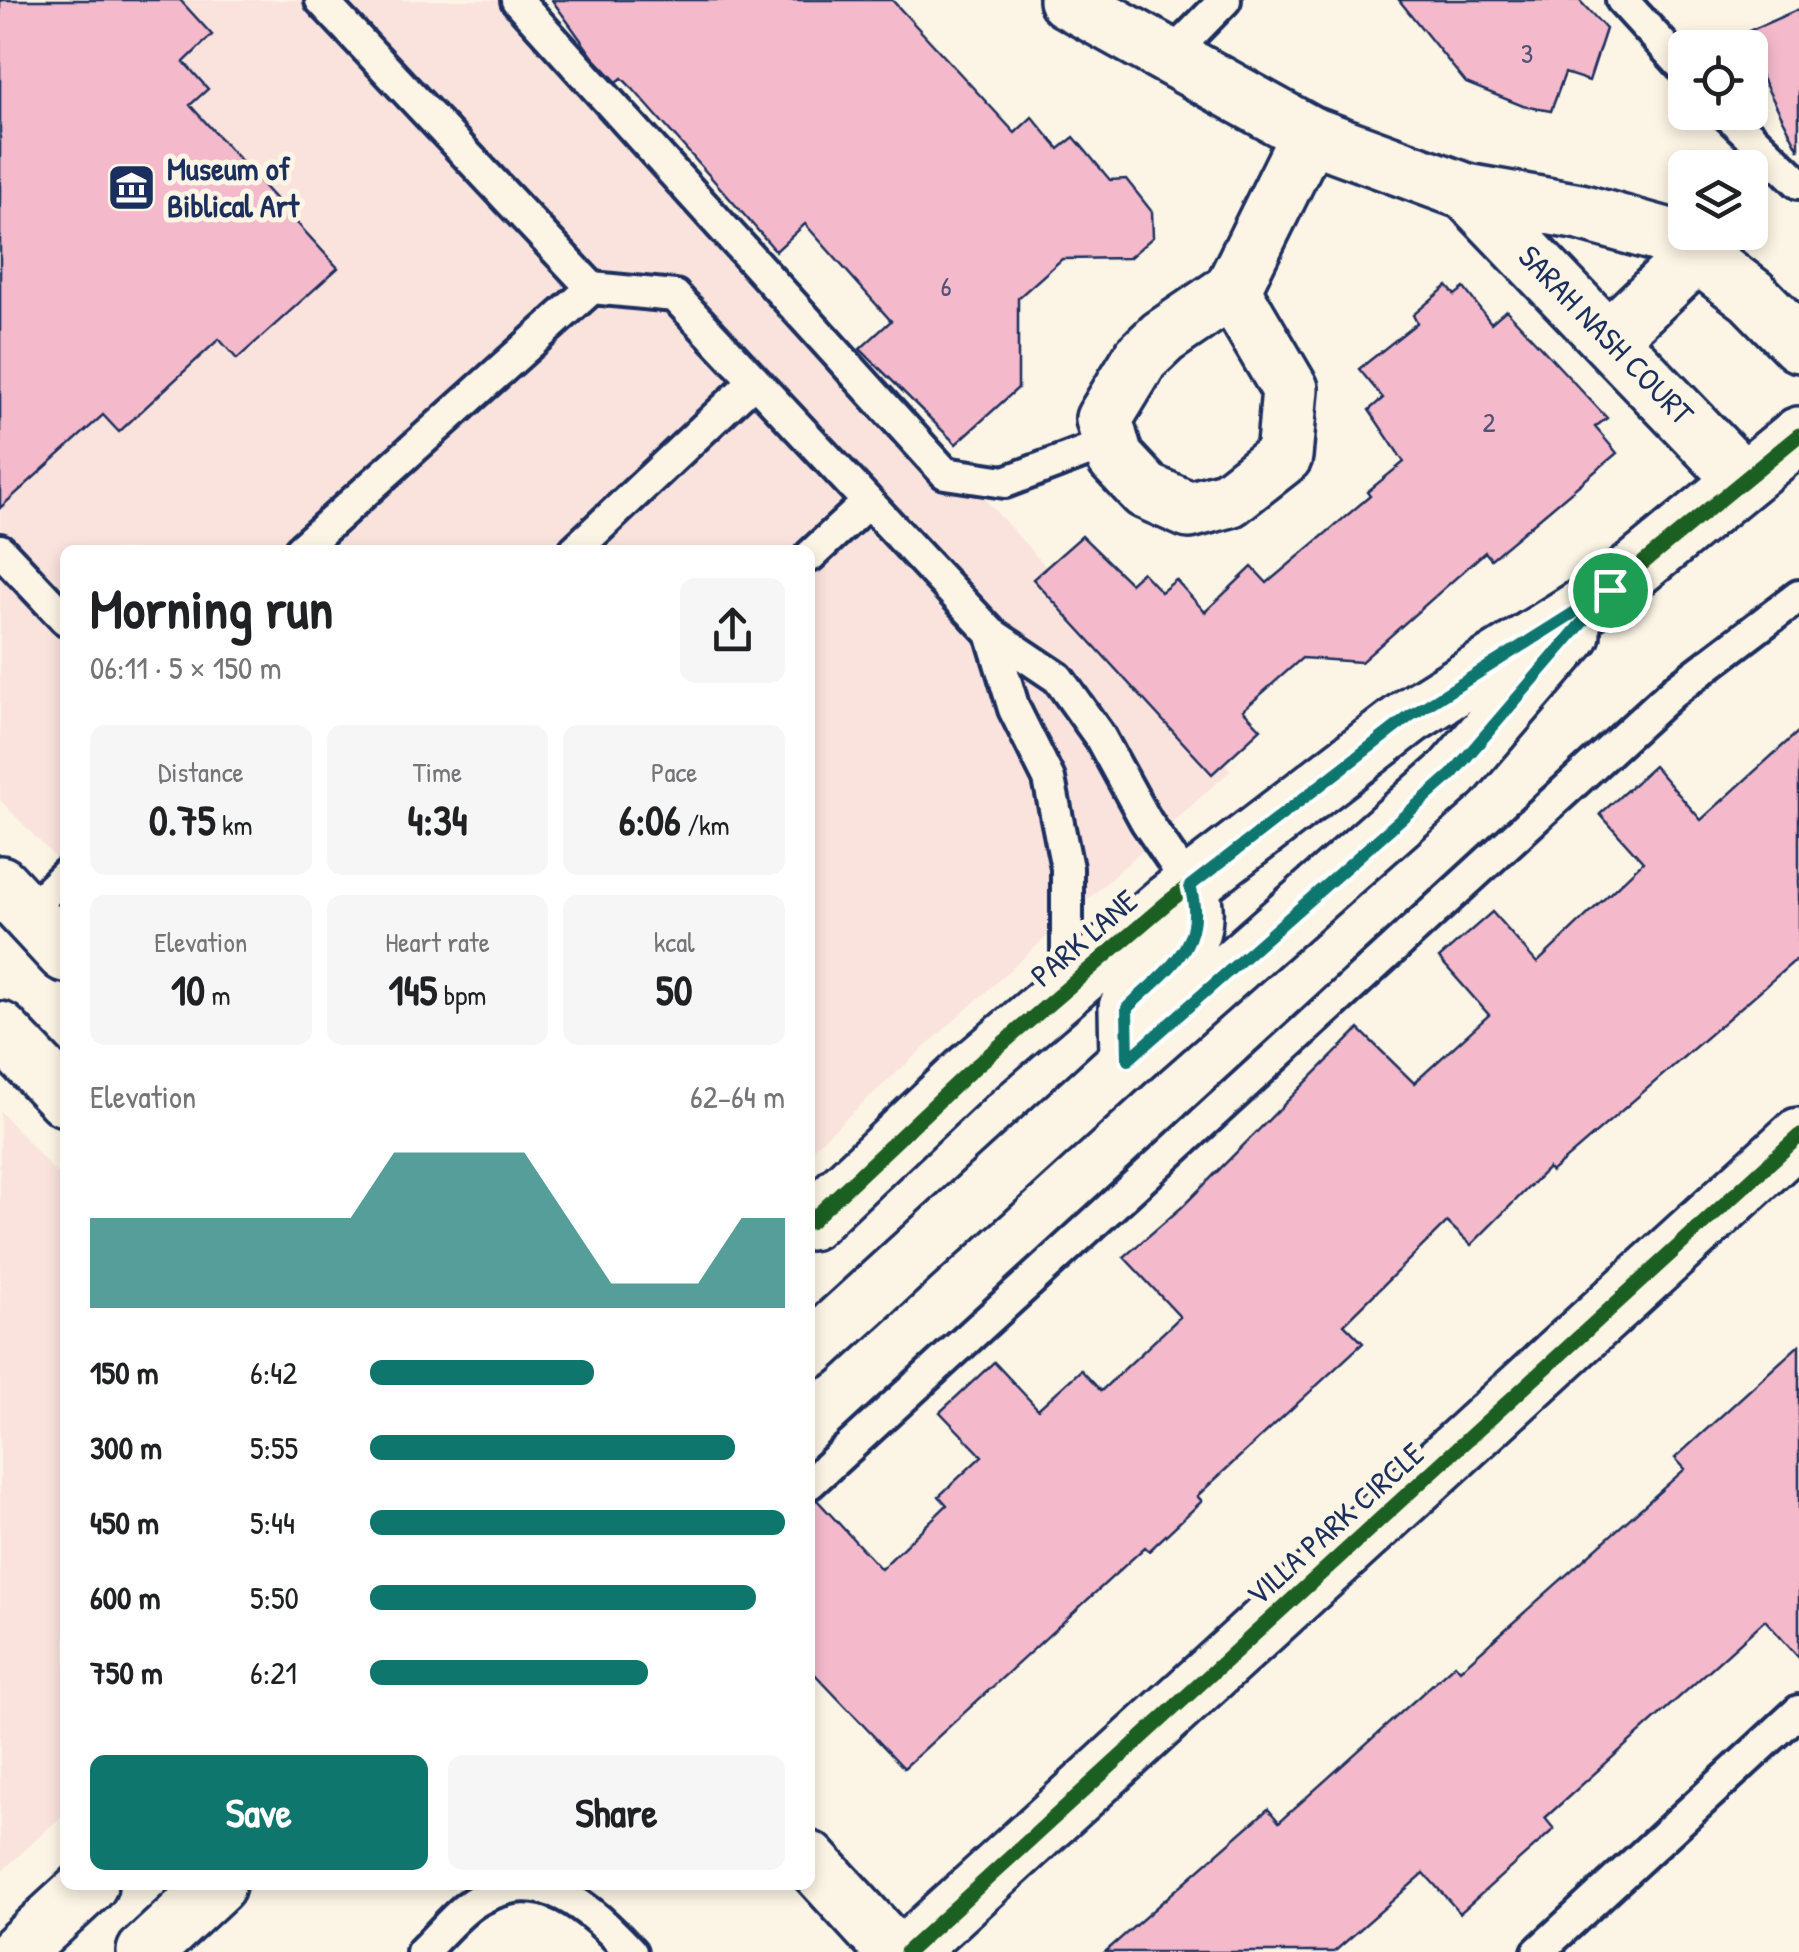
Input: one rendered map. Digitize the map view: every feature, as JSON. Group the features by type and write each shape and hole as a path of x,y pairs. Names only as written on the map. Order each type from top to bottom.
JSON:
{"street":[{"name":"SARAH NASH COURT","path":"1067,0 1308,134 1467,192 1580,212 1676,239 1752,296 1799,344"},
{"path":"1232,290 1290,389 1284,456 1229,499 1189,510 1146,492 1115,458 1104,420 1140,358 1232,290 1308,134"},
{"name":"SARAH NASH COURT","path":"1467,192 1744,480"},
{"path":"1609,338 1697,254"},
{"name":"PARK LANE","path":"815,1217 967,1074 1190,886 1410,716 1610,590 1799,434"},
{"name":"PARK LANE","path":"815,1345 1128,1060 1452,774 1610,590"},
{"path":"1128,1060 1127,1008 1185,952 1198,911 1190,886"},
{"path":"9,912 60,950"},
{"path":"0,1030 60,1093"},
{"name":"VILLA PARK CIRCLE","path":"907,1952 1799,1136"},
{"path":"815,1865 894,1952"},
{"path":"16,1952 84,1890"},
{"path":"145,1952 212,1890"}],"lane":[{"path":"322,0 592,288 675,296 991,634 1058,678 1100,737 1146,821 1190,886"},
{"path":"516,0 945,473 1004,482 1110,442"},
{"path":"1168,58 1225,0"},
{"path":"1622,0 1668,50"},
{"path":"1744,130 1799,183"},
{"path":"306,545 592,288"},
{"path":"580,545 754,381"},
{"path":"815,551 868,502"},
{"path":"0,550 60,614"},
{"path":"815,1478 1674,692 1799,596"},
{"path":"991,634 1014,709 1049,779 1067,868 1066,990"},
{"path":"9,912 60,878"},
{"path":"1538,1952 1799,1711"},
{"path":"422,1952 476,1900 502,1890"},
{"path":"547,1890 583,1904 632,1952"}],"shaded area":[{"path":"0,0 531,0 1231,770 815,1146 815,545 60,545 60,863 0,800"},
{"path":"0,1111 60,1177 60,1818 0,1873"}],"building":[{"name":"Museum of Biblical Art","path":"0,0 180,0 212,35 184,62 208,89 190,105 338,268 237,359 219,339 119,432 103,415 0,508"},
{"path":"552,0 892,0 1015,133 1032,117 1059,149 1074,137 1110,180 1126,179 1152,212 1153,237 1129,258 1062,259 1018,298 1018,388 956,444 860,349 891,321 805,224 776,251 633,89 622,78 617,82 593,57"},
{"path":"1399,0 1579,0 1606,29 1589,81 1565,73 1551,111 1523,106 1466,83"},
{"path":"1799,9 1799,150 1768,90 1768,30 1751,30"},
{"path":"1447,286 1455,295 1464,288 1491,323 1506,310 1607,418 1595,427 1617,453 1491,559 1485,552 1361,662 1302,658 1243,710 1261,729 1212,774 1033,579 1082,536 1130,583 1142,572 1161,592 1176,580 1205,612 1252,567 1267,583 1404,462 1369,410 1383,398 1359,369 1417,323 1413,315"},
{"path":"1799,731 1799,957 1551,1172 1548,1168 1471,1245 1447,1222 1344,1324 1363,1343 1197,1496 1202,1501 1149,1551 1145,1547 904,1768 815,1674 815,1500 881,1569 947,1505 939,1496 982,1456 940,1412 994,1362 1038,1409 1081,1370 1101,1391 1180,1317 1124,1257 1182,1207 1359,1029 1414,1083 1489,1015 1439,958 1492,912 1537,963 1643,862 1600,814 1654,766 1701,820"},
{"path":"1799,1345 1799,1658 1765,1620 1545,1818 1554,1829 1460,1913 1424,1873 1334,1952 1105,1952 1268,1809 1279,1822 1455,1664 1460,1670 1685,1469 1675,1458"}],"cycle path":[{"path":"815,1217 967,1074 1168,902 1410,716 1610,590 1799,435"},
{"path":"907,1952 1799,1136"}],"place":[{"name":"Museum of Biblical Art","path":"132,187"}],"route":[{"path":"1610,590 1452,774 1128,1060 1127,1008 1185,952 1198,911 1190,886 1410,716 1610,590"}]}
